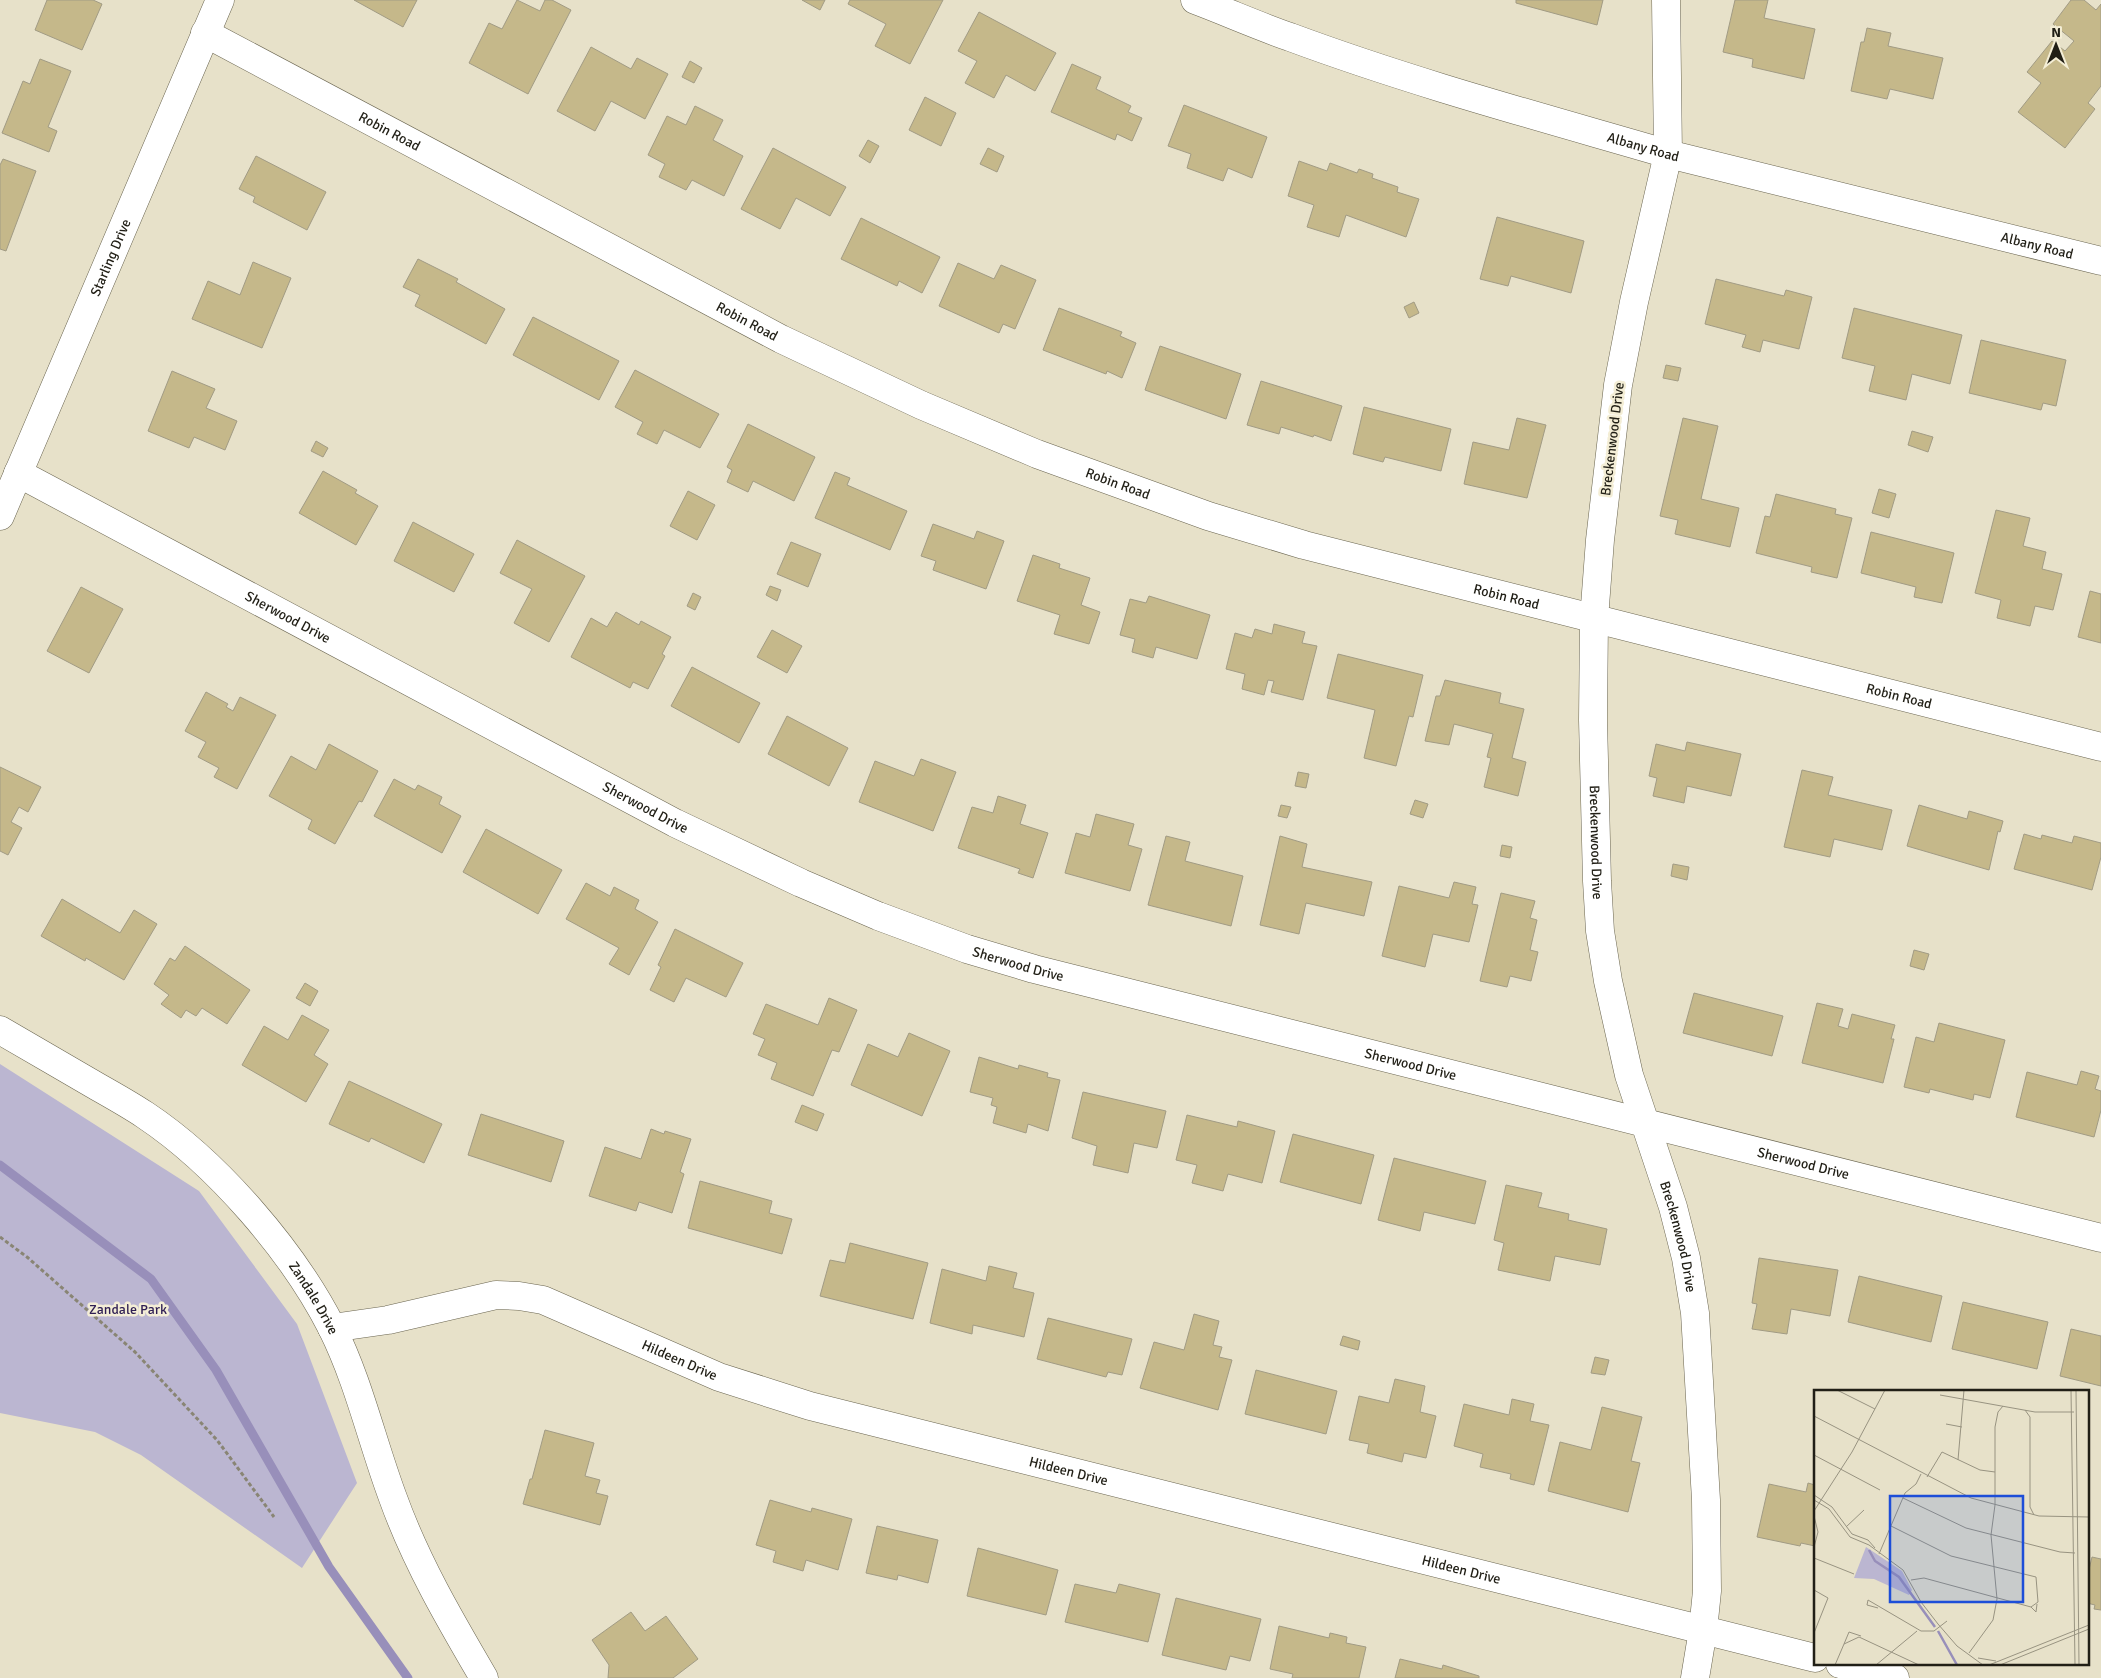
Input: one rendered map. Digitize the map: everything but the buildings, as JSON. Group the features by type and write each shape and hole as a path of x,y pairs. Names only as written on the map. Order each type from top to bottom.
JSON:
{"street":[{"name":"Starling Drive","path":"0,516 220,0"},
{"name":"Albany Road","path":"1195,0 1291,38 1443,88 1668,154 2101,261"},
{"name":"Breckenwood Drive","path":"1666,0 1668,154 1618,385 1600,540 1594,619 1596,881 1600,931 1608,980 1629,1075 1647,1124 1673,1207 1686,1258 1695,1313 1706,1500 1707,1591 1703,1630 1694,1678"},
{"name":"Robin Road","path":"205,33 781,339 930,409 1037,454 1208,516 1304,545 2101,747"},
{"name":"Sherwood Drive","path":"18,473 675,823 801,884 878,916 967,949 1034,969 2101,1238"},
{"name":"Zandale Drive","path":"0,1030 144,1114 180,1140 252,1213 286,1256 332,1328 347,1362 393,1498 412,1544 441,1604 484,1678"},
{"name":"Hildeen Drive","path":"332,1328 388,1320 496,1295 543,1300 719,1377 810,1406 1814,1658"},
{"path":"1848,1666 1895,1678"}],"path":[{"path":"0,1237 27,1257 135,1352 217,1440 274,1517"}],"green space":[{"name":"Zandale Park","path":"0,1064 199,1191 297,1324 357,1483 302,1568 141,1455 95,1432 0,1413"}],"waterway":[{"path":"0,1165 151,1279 216,1370 329,1567 408,1678"}]}
